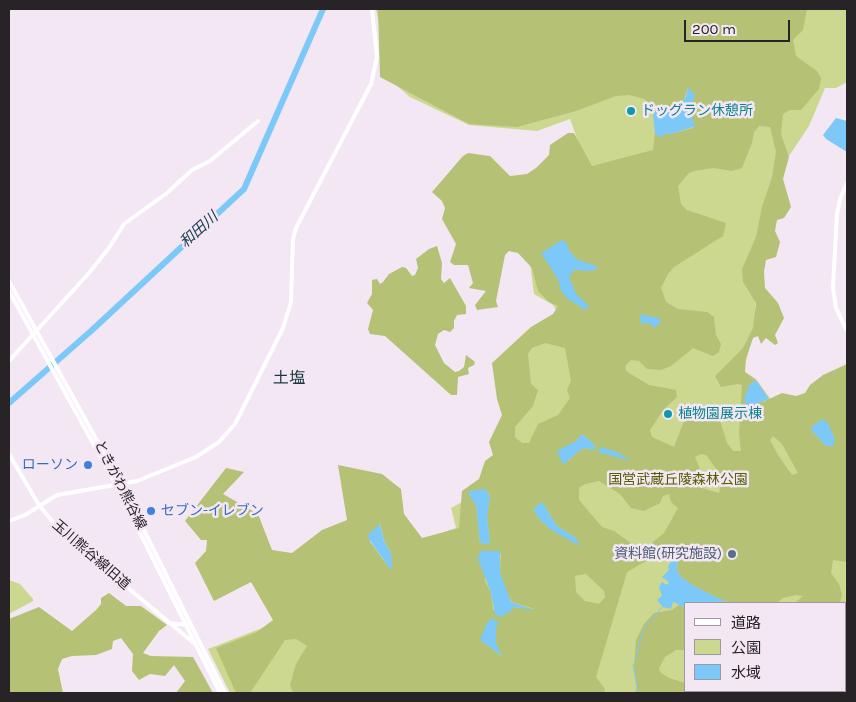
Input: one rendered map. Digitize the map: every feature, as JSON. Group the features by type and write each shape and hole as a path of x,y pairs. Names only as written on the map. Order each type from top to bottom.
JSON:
{"street":[{"path":"9,521 25,514 56,494 118,485 149,476 196,457 210,448 235,424 283,328 291,302 296,228 371,84 378,57 372,9"},
{"path":"9,361 99,261 124,224 167,193 192,170 210,161 258,121"},
{"path":"847,183 840,199 837,214 833,288 836,308 847,331"},
{"name":"ときがわ熊谷線","path":"9,281 35,333"},
{"name":"ときがわ熊谷線","path":"9,291 47,354 118,485 225,693"},
{"name":"玉川熊谷線旧道","path":"9,454 39,505 61,532 167,622 196,644"},
{"name":"ときがわ熊谷線","path":"118,485 220,693"},
{"path":"176,624 181,615"},
{"path":"167,622 193,628"}],"green space":[{"name":"国営武蔵丘陵森林公園","path":"376,9 847,9 847,82 836,88 825,88 809,126 781,168 757,272 754,333 743,371 756,379 770,398 847,418 847,693 230,693 208,649 275,623 420,541 456,528 451,508 462,502 470,485 530,460 504,421 497,370 558,313 553,305 534,294 528,246 512,182 582,152 570,119 537,131 469,125 410,97 382,73 381,33"},
{"name":"国営武蔵丘陵森林公園","path":"378,9 807,9 803,30 793,40 796,56 817,71 821,78 819,89 801,110 790,110 783,114 781,134 789,157 783,179 791,207 784,218 777,220 775,231 780,242 776,257 766,260 764,272 765,288 778,303 784,318 775,335 778,343 775,345 766,338 761,344 758,336 753,338 746,358 745,372 756,380 749,385 749,393 763,402 782,393 796,396 805,393 810,385 823,375 847,364 847,562 833,560 831,573 839,584 842,594 840,602 796,602 803,596 796,595 783,598 778,602 726,602 694,586 681,577 677,570 678,559 673,559 671,554 653,557 627,572 596,677 605,689 604,693 293,693 290,685 296,664 307,646 296,639 285,640 250,693 236,693 216,648 257,632 273,620 251,582 214,601 195,563 206,551 207,540 201,540 185,521 226,468 244,472 223,494 258,514 272,550 292,553 322,530 347,520 338,465 382,474 401,489 404,514 422,538 459,528 462,491 479,479 485,461 493,455 489,442 502,415 497,399 492,363 531,327 553,314 558,306 549,302 538,291 532,268 518,253 509,251 505,255 496,301 498,307 477,310 475,305 486,291 469,288 473,283 468,265 454,265 450,262 456,244 442,219 445,208 442,201 432,192 463,156 468,153 490,156 510,176 527,174 536,168 549,155 550,145 568,133 574,133 592,166 653,150 655,133 657,135 671,134 693,128 688,87 684,100 679,105 669,109 651,105 645,99 629,95 616,96 576,111 517,127 469,124 380,77","holes":["759,126 770,127 776,152 772,177 762,207 756,237 742,269 743,282 756,303 753,328 743,348 715,376 721,387 742,385 739,433 741,451 733,451 727,443 717,411 699,409 686,416 674,447 652,437 650,430 664,409 677,397 676,390 649,385 626,371 625,366 631,360 639,361 647,369 661,370 671,366 693,348 713,356 719,352 721,344 716,335 714,317 707,312 678,309 666,302 661,288 674,267 723,236 726,223 687,210 681,204 678,186 689,173 694,171 713,168 732,171 742,168 752,143 754,132","545,343 565,348 571,381 567,390 570,398 558,415 538,424 529,443 522,443 515,437 515,427 533,406 538,390 531,384 528,354 532,348","812,431 832,432 835,439 826,446","582,434 595,445 594,450 583,448 576,452 569,461 560,450 576,441","773,436 782,444 798,473 792,475 770,440","701,454 706,455 715,467 721,484 719,493 698,487 698,482 704,479 695,457","599,481 620,494 631,508 644,511 660,503 663,496 669,494 671,502 678,508 664,533 642,551 637,551 635,546 614,531 602,527 579,500 579,488 585,484","469,491 488,492 490,496 487,517 490,544 480,543 476,505","542,502 557,526 576,538 578,545 566,536 553,531 540,520 533,509","380,524 384,541 391,553 390,569 370,541","501,553 500,572 504,587 512,602 535,609 512,607 511,611 506,613 493,610 491,593 485,577","586,574 604,591 605,597 599,604 585,601 576,592 575,576","490,619 496,627 496,643 501,656 481,639"]},
{"path":"437,246 442,263 441,279 444,283 450,278 466,306 466,314 457,315 454,321 454,328 450,332 444,330 438,334 435,345 444,363 455,372 464,367 466,355 475,362 474,365 468,368 469,374 458,377 457,395 451,395 385,336 370,334 368,329 373,310 367,303 372,294 372,280 377,279 380,284 389,274 402,267 406,268 412,276 415,275 418,268 416,259 429,249"},
{"path":"9,580 20,584 33,601 9,614"},
{"path":"109,593 126,606 141,606 167,625 159,631 143,653 151,656 193,657 213,693 176,693 185,681 174,665 165,676 150,674 139,680 132,671 133,654 121,638 113,641 112,649 96,655 72,656 62,659 58,669 63,693 9,693 9,619 39,607 72,631 96,610 101,604 101,598"},
{"path":"679,605 684,608 684,650 676,650 665,657 659,668 660,672 669,678 684,683 684,692 689,693 635,693 637,687 634,667 636,640 644,624 654,613 672,610"},
{"path":"708,692 795,692 795,693"}],"water":[{"path":"688,87 695,95 691,107 693,122 696,126 671,134 664,133 663,138 657,135 655,133 653,115 658,107 669,109 679,105 686,97"},
{"path":"836,118 847,121 847,152 826,139 823,135"},
{"path":"562,240 566,242 570,252 578,260 597,266 597,269 592,271 574,270 569,277 576,294 589,306 585,310 567,298 560,289 559,281 541,253"},
{"path":"640,314 659,318 661,321 655,328 649,323 641,324"},
{"path":"756,380 769,399 748,407 744,400 749,385"},
{"path":"823,419 828,423 835,439 833,446 826,446 812,431 811,427"},
{"path":"582,434 595,445 594,450 583,448 563,465 557,451 576,441"},
{"path":"600,447 617,452 631,461 598,452"},
{"path":"485,489 490,496 487,517 490,544 480,543 476,505 469,495 469,491"},
{"path":"542,502 557,526 576,538 580,546 553,531 540,520 533,509"},
{"path":"380,524 384,541 391,553 392,569 390,569 367,536"},
{"path":"480,551 500,551 500,572 511,602 535,610 513,607 511,611 501,617 495,614 491,593 478,559"},
{"path":"678,558 677,570 681,577 694,586 726,602 684,602 684,608 673,602 671,609 663,607 657,600 662,596 659,587 662,582 667,585 669,582 662,577 669,570 668,566 673,559"},
{"path":"492,618 499,623 496,627 496,643 502,656 480,640 487,623"}],"waterway":[{"name":"和田川","path":"9,403 91,331 244,189 323,9"},
{"path":"635,661 643,630 662,607"},
{"path":"633,664 638,693"}],"place":[{"name":"ドッグラン休憩所","path":"631,111"},
{"name":"植物園展示棟","path":"668,414"},
{"name":"ローソン","path":"88,465"},
{"name":"セブン-イレブン","path":"151,511"},
{"name":"資料館(研究施設)","path":"732,554"}],"district":[{"name":"土塩","path":"289,378"}]}
